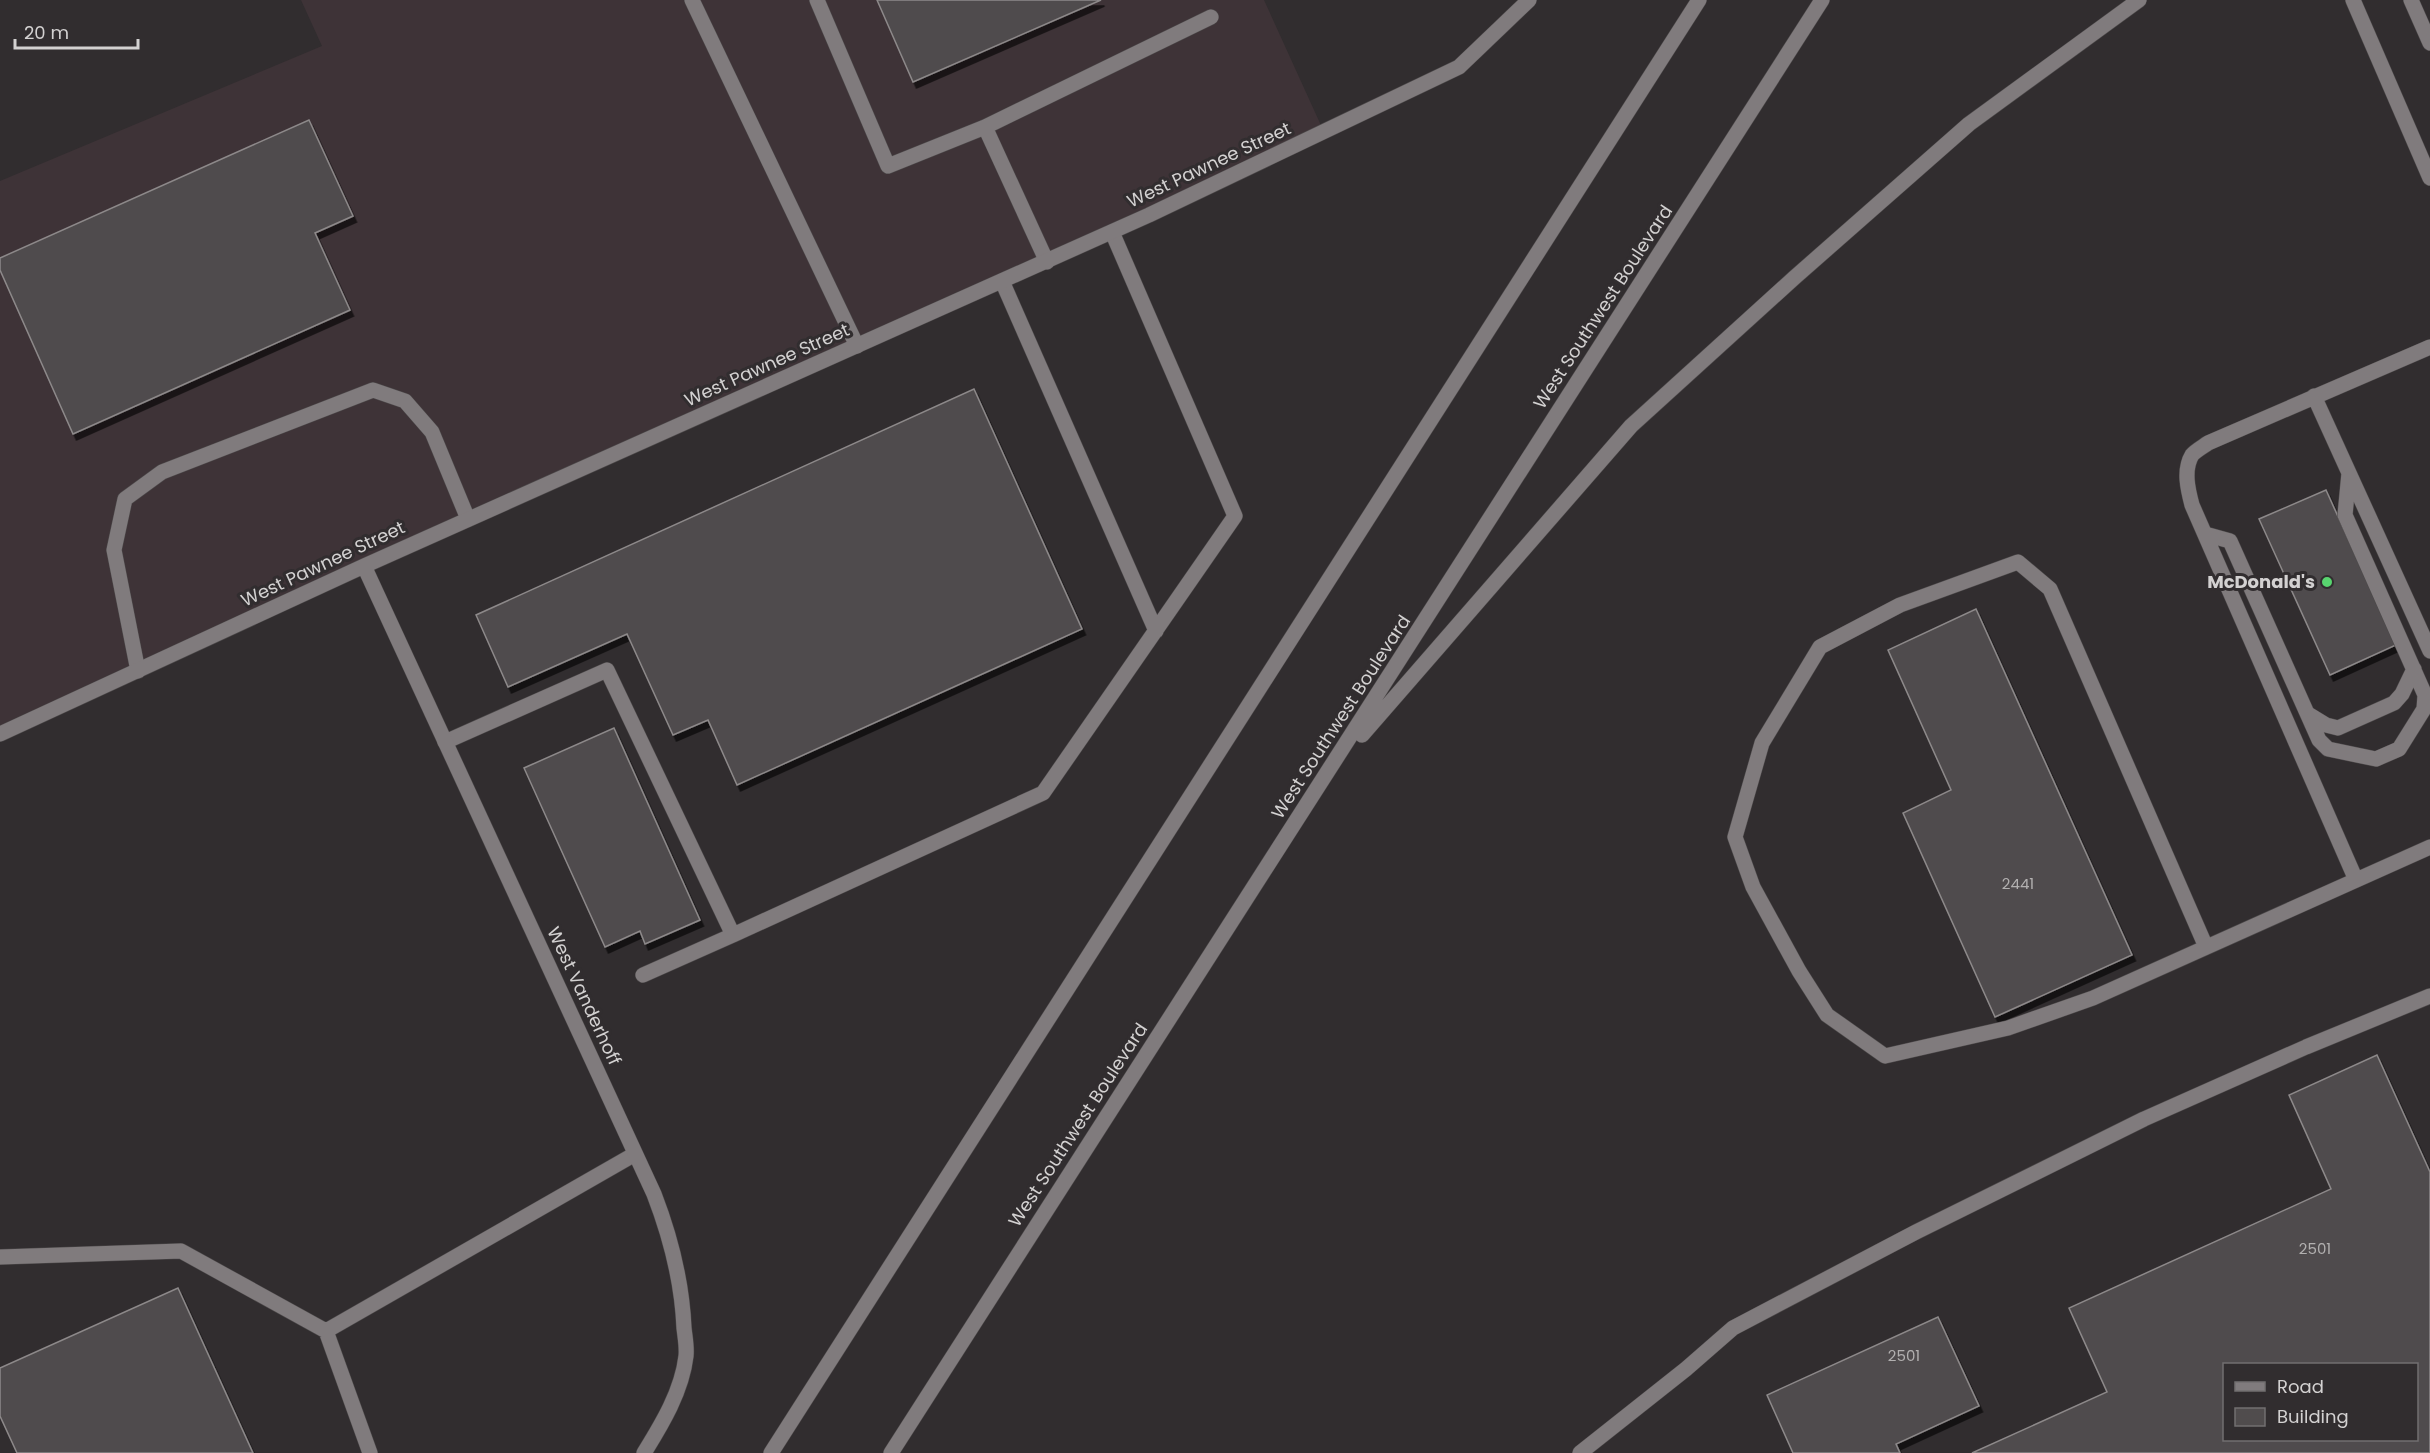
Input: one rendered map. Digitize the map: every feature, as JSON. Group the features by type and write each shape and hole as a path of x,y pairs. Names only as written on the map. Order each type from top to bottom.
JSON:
{"main road":[{"path":"692,0 857,346"},
{"path":"817,0 888,166 985,127 1211,17"},
{"name":"West Pawnee Street","path":"0,734 468,519 1113,232 1459,68 1529,0"},
{"path":"771,1453 1699,0"},
{"name":"West Southwest Boulevard","path":"891,1453 1822,0"},
{"path":"1328,773 1631,426 1969,124 2139,0"},
{"path":"2353,0 2430,177"},
{"path":"2412,0 2430,43"},
{"path":"985,127 1047,262"},
{"path":"643,975 1043,793 1235,516 1113,232"},
{"path":"1002,281 1156,631"},
{"path":"2355,880 2192,505 2187,474 2192,455 2208,443 2430,347"},
{"path":"138,670 114,550 125,498 162,472 373,390 405,401 432,432 468,519"},
{"path":"2314,396 2430,651"},
{"path":"2205,534 2230,541 2319,740 2328,749 2376,759 2400,749 2424,709 2425,695 2345,515 2349,473"},
{"path":"2206,947 2050,589 2018,562 1900,604 1820,647 1762,743 1735,837 1753,887 1799,971 1827,1015 1885,1056 2008,1028 2093,998 2430,847"},
{"name":"West Vanderhoff","path":"364,566 654,1194 671,1242 683,1303 686,1356 677,1391 664,1420 644,1453"},
{"path":"2308,714 2326,725 2338,728 2394,703 2402,694 2414,669"},
{"path":"445,742 607,670 733,935"},
{"path":"1580,1453 1686,1369 1733,1328 1916,1232 2144,1119 2306,1047 2430,996"},
{"path":"326,1331 635,1154"},
{"path":"0,1257 182,1251 326,1331 370,1453"}],"shaded area":[{"path":"301,0 1264,0 1324,132 0,734 0,181 322,46"}],"building":[{"path":"877,0 1101,0 913,82"},
{"path":"309,120 353,216 315,233 350,310 73,434 0,270 0,258"},
{"path":"974,389 1082,629 737,785 708,720 673,735 627,634 508,687 476,615"},
{"name":"McDonald's","path":"2326,490 2396,645 2330,675 2259,519"},
{"path":"1976,609 2132,955 1995,1017 1903,813 1951,790 1888,650"},
{"path":"614,728 700,920 645,944 640,931 605,947 524,768"},
{"path":"2377,1055 2430,1172 2430,1453 1972,1453 2107,1392 2069,1308 2331,1189 2289,1095"},
{"path":"178,1288 253,1453 17,1453 0,1416 0,1368"},
{"path":"1938,1317 1979,1406 1896,1444 1900,1453 1793,1453 1767,1395"}],"place":[{"name":"McDonald's","path":"2327,582"}]}
